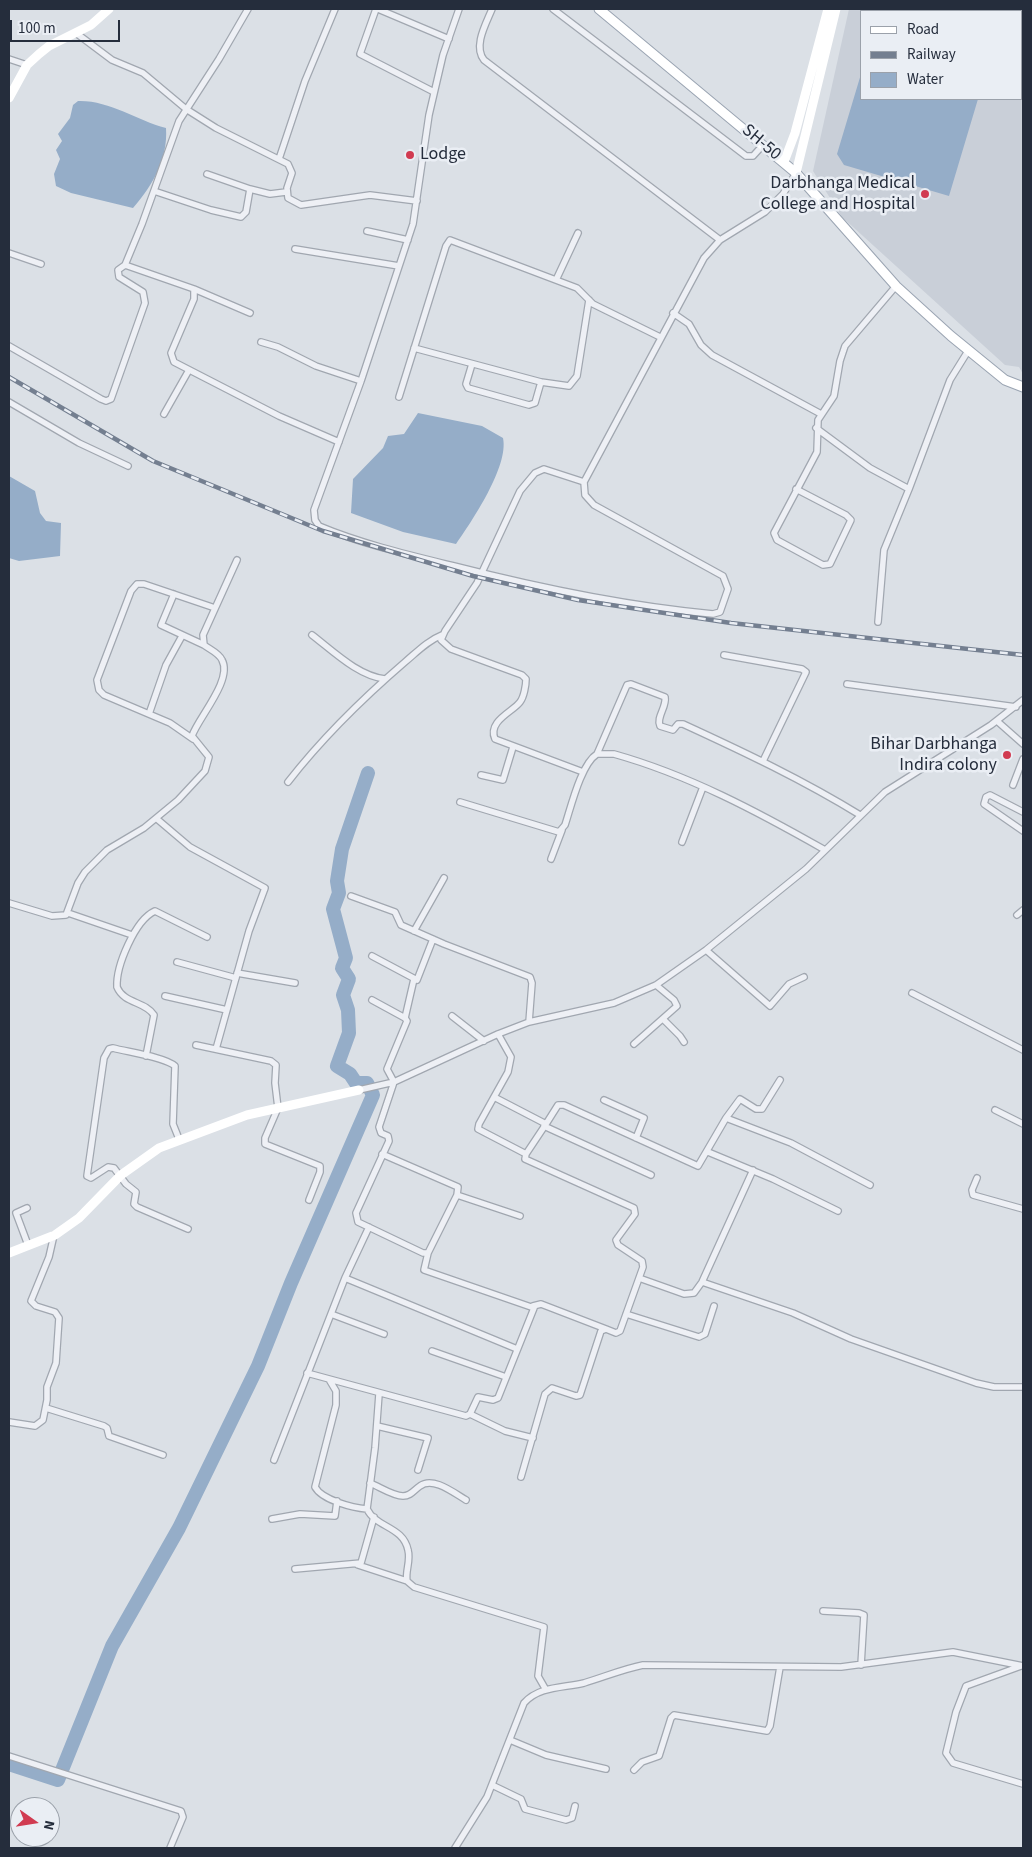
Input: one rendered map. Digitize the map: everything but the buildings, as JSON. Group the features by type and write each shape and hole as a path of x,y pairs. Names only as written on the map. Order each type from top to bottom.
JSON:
{"street":[{"path":"9,98 27,65 49,46 91,25 109,9"},
{"path":"9,346 101,399 109,401 145,303 145,297 139,288 119,277 118,270 125,265 179,121 219,59 248,9"},
{"path":"279,159 305,81 335,9"},
{"path":"434,92 360,54 377,9 449,39"},
{"path":"459,9 434,92 420,164 417,201 408,240 361,381 314,510 315,520 319,526 394,551 482,573 573,594 656,609 713,614 720,612 728,589 723,576 594,505 585,495 584,482 704,258 720,240 765,212 783,194 796,173 836,9"},
{"path":"492,9 478,47 479,54 484,60 720,240"},
{"path":"553,9 746,156 753,156 763,145"},
{"name":"SH-50","path":"599,9 796,173 896,286 968,351 1005,380 1023,387"},
{"path":"784,162 795,133 828,9"},
{"path":"76,33 112,60 143,73 186,109 216,128 279,159 291,168 292,173 286,192 291,201 301,205 370,195 417,201"},
{"path":"9,59 27,65"},
{"path":"207,174 270,194 286,192"},
{"path":"154,191 211,210 241,216 246,212 250,189"},
{"path":"367,232 408,240"},
{"path":"556,280 578,233"},
{"path":"399,397 446,246 450,240 577,288 589,300 660,337"},
{"path":"295,249 399,266"},
{"path":"9,253 40,264"},
{"path":"125,265 194,289 250,313"},
{"path":"796,489 846,515 851,520 830,564 823,564 775,537 776,529 796,489 816,452 819,445 816,428 821,414 834,396 840,361 845,346 896,286"},
{"path":"194,289 194,299 171,353 174,362 279,416 339,442"},
{"path":"414,348 563,387 574,382 578,376 589,300"},
{"path":"673,313 689,324 702,345 712,355 821,414"},
{"path":"261,342 278,347 316,366 361,381"},
{"path":"878,622 884,550 950,380 968,351"},
{"path":"472,364 466,384 468,388 529,405 535,403 541,382"},
{"path":"164,414 189,370"},
{"path":"9,402 79,443 128,466"},
{"path":"816,428 870,468 909,489"},
{"path":"288,782 334,728 427,643 442,635 461,610 482,573 520,492 535,473 544,469 550,469 584,482"},
{"path":"204,645 203,635 237,560"},
{"path":"9,904 61,917 68,912 74,892 86,872 107,850 157,819 178,800 208,765 209,757 207,753 193,739 175,727 149,714 104,695 99,690 97,680 134,586 140,584 215,608"},
{"path":"174,594 161,625 204,645 220,657 224,670 211,704 193,732 193,739"},
{"path":"312,635 361,671 377,678 386,679"},
{"path":"442,635 441,640 447,647 522,675 526,679 521,701 501,717 494,736 499,742 583,772"},
{"path":"149,714 166,665 182,636"},
{"path":"724,655 802,669 806,672 763,761"},
{"path":"551,859 583,772 590,759 597,754 627,685 631,684 665,697 666,702 659,721 660,726 673,730 678,724 684,724 763,761 860,815"},
{"path":"847,684 1016,707"},
{"path":"9,1253 54,1235 79,1218 121,1174 140,1159 179,1139 247,1114 394,1082 498,1034 529,1022 614,1003 656,985 706,950 806,869 860,815 906,777 997,721 1023,700"},
{"path":"997,721 1023,744"},
{"path":"481,775 503,780 514,747"},
{"path":"597,754 626,758 703,787 767,817 825,850"},
{"path":"1013,785 1023,760"},
{"path":"682,842 703,787"},
{"path":"1023,812 990,795 986,797 985,807 1023,831"},
{"path":"460,802 554,832 562,830"},
{"path":"157,819 190,847 265,888 236,976 216,1049"},
{"path":"414,931 444,878"},
{"path":"351,896 395,912 398,923 414,931 530,977 532,983 529,1022"},
{"path":"1017,915 1023,910"},
{"path":"146,1056 154,1015 150,1010 126,998 117,986 119,972 132,936 139,923 155,911 207,937"},
{"path":"68,912 132,936"},
{"path":"414,979 420,976 433,939"},
{"path":"706,950 770,1006 789,984 804,977"},
{"path":"372,956 414,979"},
{"path":"177,962 236,976 295,983"},
{"path":"414,979 405,1018 406,1026 387,1069 394,1082 379,1127 381,1133 389,1138 356,1213 358,1222 423,1253 428,1253"},
{"path":"634,1044 664,1020 677,1006 674,1000 656,985"},
{"path":"912,993 1023,1050"},
{"path":"164,996 227,1010"},
{"path":"372,1000 405,1018"},
{"path":"452,1016 484,1041"},
{"path":"664,1020 684,1042"},
{"path":"498,1034 511,1057 508,1072 478,1124 478,1130 526,1154"},
{"path":"196,1045 274,1063 277,1069 275,1083 278,1108 265,1138 265,1144 320,1166 320,1172 309,1200"},
{"path":"179,1139 173,1124 175,1066 170,1062 113,1048 106,1052 87,1174 91,1178 110,1166 121,1174 126,1184 136,1192 134,1204 137,1207 188,1229"},
{"path":"382,1154 458,1187 457,1195 428,1253 424,1270 533,1306 541,1304 618,1332 643,1267 642,1261 618,1244 616,1240 635,1214 634,1208 528,1162 525,1159 526,1154 555,1107 560,1105 696,1165 699,1164 708,1152 726,1118 740,1099 756,1109 762,1108 780,1080"},
{"path":"494,1097 545,1125 650,1175"},
{"path":"604,1100 644,1118 636,1138"},
{"path":"995,1110 1023,1124"},
{"path":"726,1118 791,1143 870,1185"},
{"path":"708,1152 753,1170 838,1211"},
{"path":"639,1278 688,1295 694,1293 702,1282 753,1170"},
{"path":"977,1178 972,1190 973,1195 1023,1209"},
{"path":"457,1195 520,1216"},
{"path":"27,1208 16,1213 28,1245"},
{"path":"274,1460 345,1278 369,1227"},
{"path":"9,1422 35,1426 43,1420 46,1408 47,1387 56,1363 59,1318 56,1312 36,1306 31,1300 49,1257 54,1235"},
{"path":"345,1278 517,1349"},
{"path":"702,1282 793,1313 852,1339 976,1383 994,1387 1023,1387"},
{"path":"470,1414 478,1397 494,1400 498,1398 533,1313 533,1306"},
{"path":"626,1314 700,1337 705,1334 714,1306"},
{"path":"331,1314 384,1334"},
{"path":"521,1477 547,1390 552,1388 576,1396 580,1395 600,1334 606,1329"},
{"path":"432,1351 506,1377"},
{"path":"307,1374 466,1416 470,1414 504,1430 533,1438"},
{"path":"330,1381 336,1392 336,1405 314,1483 320,1494 351,1507 367,1509 374,1517 395,1529 406,1544 410,1559 407,1581"},
{"path":"367,1509 379,1394"},
{"path":"46,1408 104,1426 108,1428 109,1436 163,1455"},
{"path":"377,1426 428,1438 418,1470"},
{"path":"370,1483 401,1496 410,1494 423,1484 432,1484 442,1486 466,1500"},
{"path":"272,1519 300,1514 335,1516 337,1501"},
{"path":"358,1565 364,1558 368,1531 374,1517"},
{"path":"295,1569 358,1565 407,1581 414,1587 544,1627 538,1676 546,1690"},
{"path":"823,1611 859,1612 864,1615 861,1665"},
{"path":"455,1848 492,1785 524,1703 530,1696 546,1690 586,1682 619,1670 643,1665 780,1667 861,1665 953,1652 1023,1666 966,1686 956,1712 946,1754 953,1763 1023,1784"},
{"path":"634,1770 647,1760 659,1756 674,1715 767,1731 770,1726 780,1667"},
{"path":"510,1740 540,1753 606,1769"},
{"path":"9,1756 181,1811 183,1817 170,1848"},
{"path":"492,1785 521,1799 525,1809 566,1820 572,1818 574,1806"}],"shaded area":[{"name":"Darbhanga Medical College and Hospital","path":"849,9 1023,9 1023,374 1019,367 1005,365 842,217 813,171"}],"water":[{"path":"860,77 860,100 978,100 949,196 844,165 837,154"},
{"path":"78,101 112,107 166,128 162,161 158,171 147,190 133,208 71,193 56,186 54,174 60,159 56,150 62,141 58,134 70,118 73,105"},
{"path":"418,413 482,426 503,438 503,450 495,478 471,522 456,544 403,532 351,513 353,479 383,448 388,436 404,434"},
{"path":"9,476 35,491 40,513 46,521 61,523 60,556 19,561 9,558"}],"waterway":[{"path":"9,1764 58,1780 112,1646 179,1528 258,1366 291,1283 373,1095 367,1083 356,1083 350,1074 337,1066 349,1033 348,1010 343,995 349,979 342,968 346,958 333,909 339,893 337,881 342,849 368,773"}],"railway":[{"path":"9,377 153,461 323,531 473,576 578,600 731,623 1023,655"}],"place":[{"name":"Lodge","path":"410,155"},
{"name":"Darbhanga Medical College and Hospital","path":"925,194"},
{"name":"Bihar Darbhanga Indira colony","path":"1007,755"}]}
